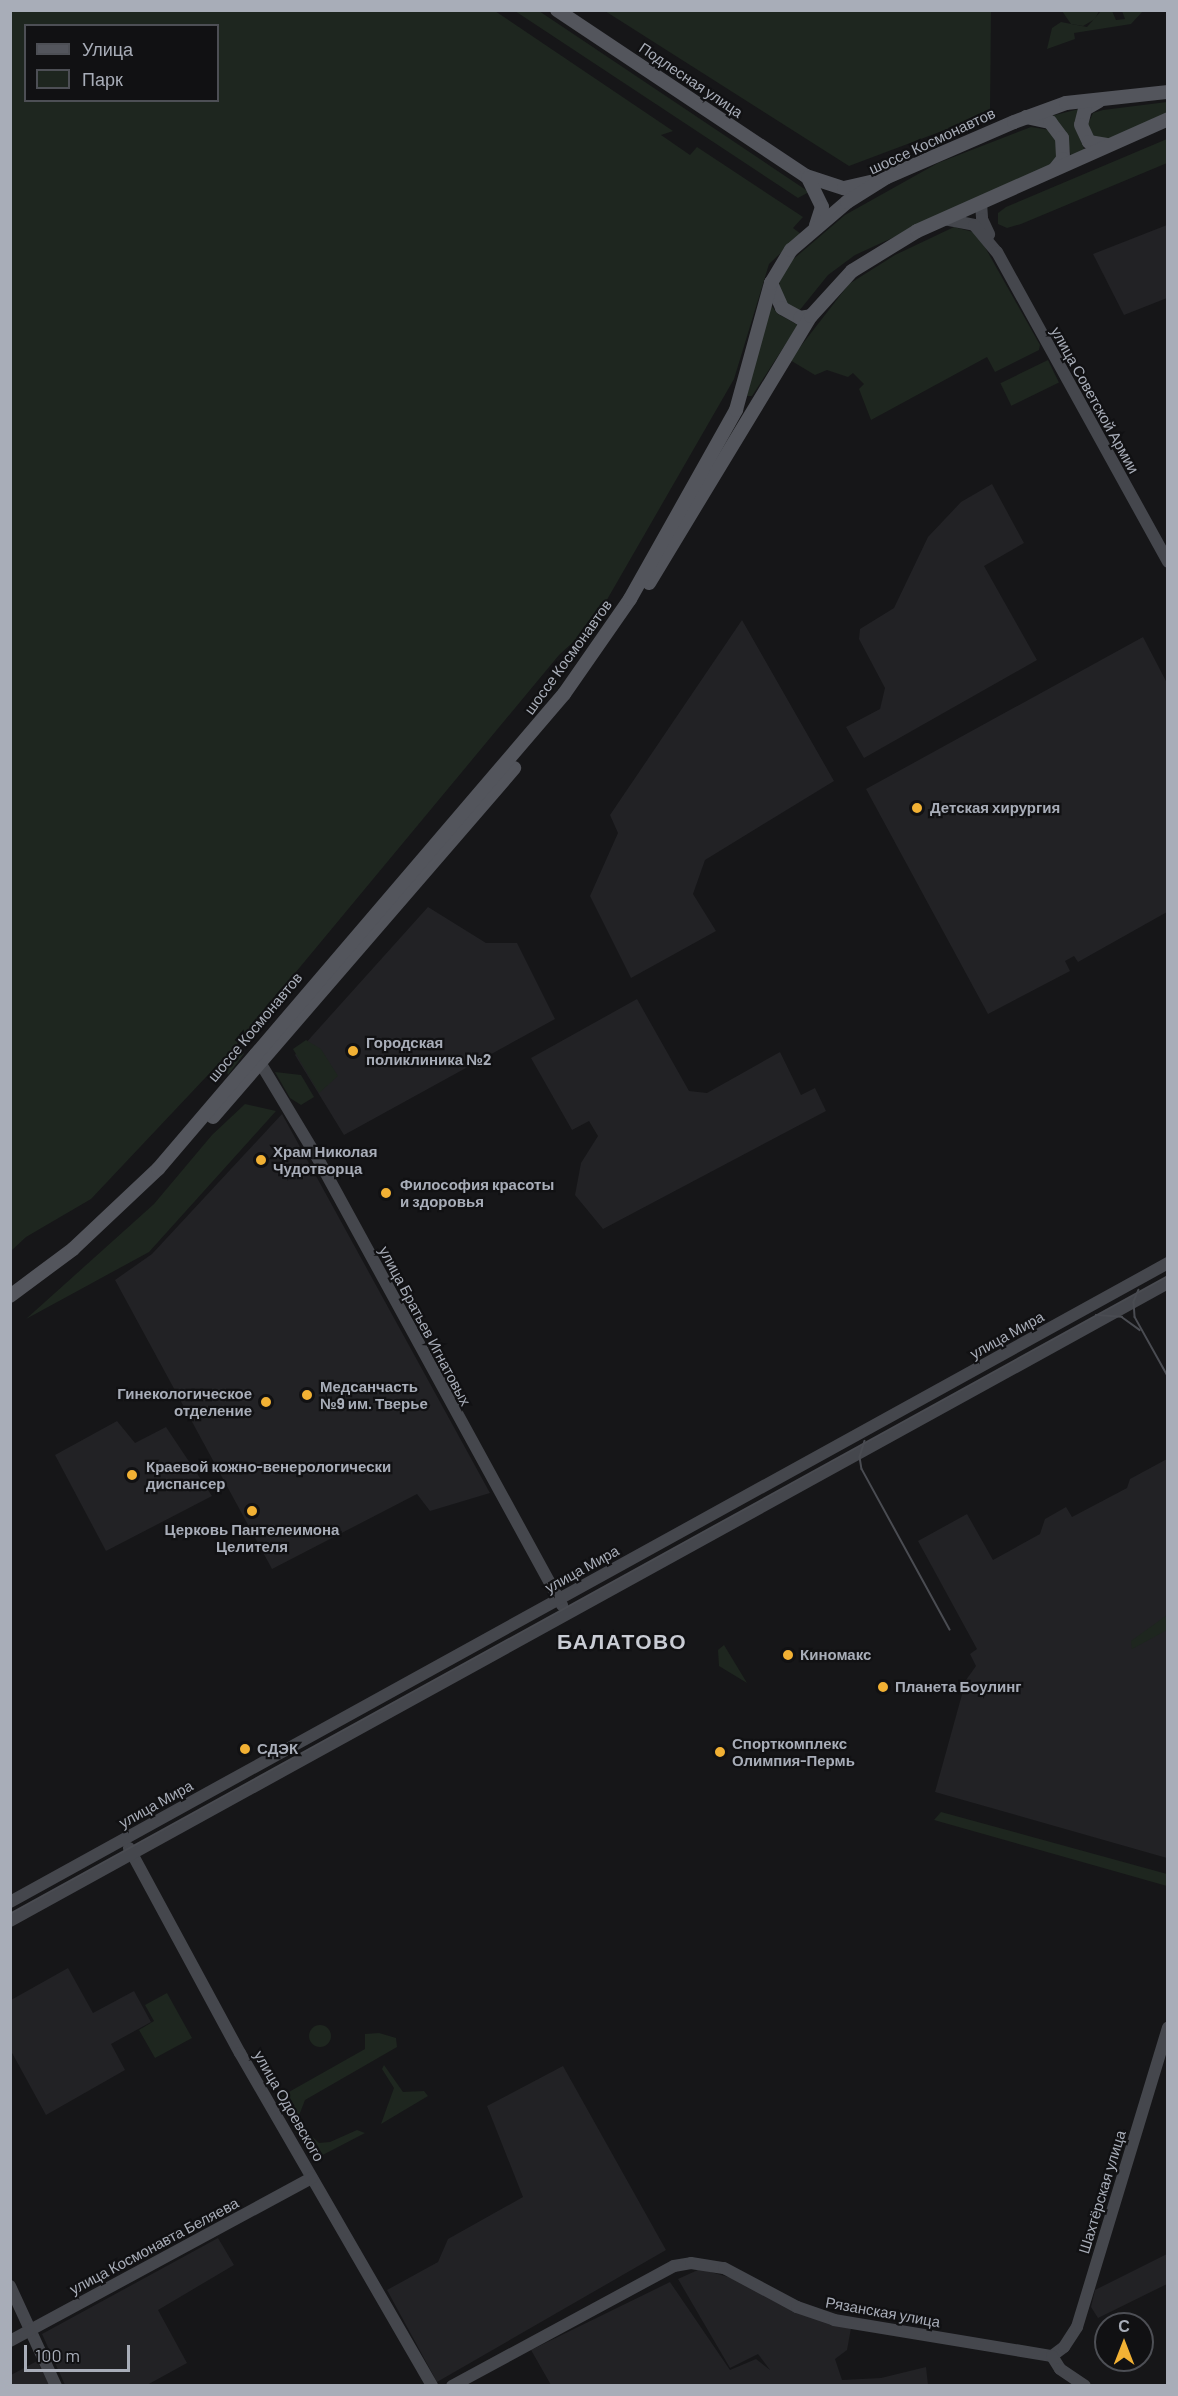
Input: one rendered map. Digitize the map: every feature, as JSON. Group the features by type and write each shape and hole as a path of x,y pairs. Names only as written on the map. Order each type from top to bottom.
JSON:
{"main road":[{"name":"Подлесная улица","path":"557,10 806,176"},
{"name":"шоссе Космонавтов","path":"10,1296 118,1209 158,1169 258,1058 524,742 615,622 736,410 771,283 790,250 815,227 887,177 1026,117 1066,103 1109,96 1167,92"},
{"path":"1109,96 1085,110 1081,125 1089,142 1110,146"},
{"path":"1026,117 1050,122 1062,138 1063,159 1055,169"},
{"name":"шоссе Космонавтов","path":"10,1306 123,1214 572,698 677,539 811,316 830,292 877,253 944,219 1167,119"},
{"path":"806,176 844,188 887,177"},
{"path":"806,176 817,190 822,207 815,227"},
{"name":"улица Советской Армии","path":"981,203 982,219 997,252 1167,562"},
{"name":"улица Советской Армии","path":"944,219 974,225 997,252"},
{"path":"771,283 782,308 800,318 811,316"},
{"name":"улица Братьев Игнатовых","path":"258,1058 567,1614"},
{"name":"улица Мира","path":"10,1902 1167,1263"},
{"path":"10,1921 1167,1283"},
{"name":"улица Одоевского","path":"124,1839 312,2178 432,2385"},
{"name":"Шахтёрская улица","path":"1052,2356 1064,2347 1077,2327 1167,2028"},
{"name":"улица Космонавта Беляева","path":"10,2342 312,2178"},
{"name":"Рязанская улица","path":"452,2385 674,2266 691,2263 723,2268 797,2307 834,2320 1052,2356"},
{"path":"10,2286 56,2385"},
{"path":"1052,2356 1060,2369 1085,2385"}],"shaded area":[{"path":"1167,225 1167,298 1124,315 1093,254"},
{"path":"992,484 1024,543 984,566 1037,660 864,758 846,727 880,709 885,688 859,639 860,629 894,608 928,537 961,502"},
{"path":"742,620 834,781 705,860 693,894 716,931 631,978 590,896 618,833 610,815"},
{"path":"1143,637 1167,683 1167,912 1078,962 1074,956 1065,961 1070,971 988,1014 866,789"},
{"path":"428,907 486,943 517,943 555,1019 344,1135 295,1055"},
{"path":"637,999 689,1091 707,1093 780,1052 801,1095 815,1088 826,1111 603,1229 575,1195 581,1163 598,1136 589,1121 572,1130 531,1058"},
{"name":"Медсанчасть №9 им. Тверье","path":"282,1114 490,1493 430,1511 417,1494 272,1569 115,1280 152,1254"},
{"name":"Краевой кожно-венерологически диспансер","path":"117,1421 135,1443 166,1427 212,1496 106,1551 55,1455"},
{"path":"1167,1459 1167,1858 935,1792 966,1680 976,1666 970,1654 977,1649 918,1541 967,1514 993,1560 1040,1534 1045,1519 1066,1507 1072,1517 1127,1488 1130,1479"},
{"path":"68,1968 93,2013 134,1991 151,2022 111,2044 125,2070 46,2115 11,2051 11,2000"},
{"path":"563,2066 666,2250 437,2382 387,2290 438,2262 448,2239 523,2197 487,2106"},
{"path":"218,2238 234,2265 158,2310 187,2363 147,2385 65,2385 42,2334"},
{"path":"1167,2254 1167,2284 1110,2312 1094,2312 1091,2307 1095,2290"},
{"path":"700,2269 739,2280 851,2328 847,2350 835,2359 842,2380 881,2378 926,2367 928,2385 551,2385 531,2350 670,2282 730,2370 756,2359 770,2370 758,2354 730,2368 678,2279"},
{"path":"37,2361 50,2385 11,2386 11,2375"}],"green space":[{"path":"11,11 495,11 673,131 661,135 690,155 697,147 803,217 793,228 801,234 769,264 734,379 593,624 559,655 237,1043 244,1054 228,1075 223,1059 91,1199 26,1237 11,1251"},
{"path":"515,11 539,11 809,192 798,198"},
{"path":"605,11 991,11 990,113 849,166"},
{"path":"1062,11 1099,11 1095,19 1083,26 1071,24"},
{"path":"1101,11 1112,11 1116,20 1125,19 1122,11 1143,11 1131,24 1074,33 1075,39 1047,49 1052,28 1061,22 1087,27"},
{"path":"1167,102 1167,113 1101,144 1096,143 1088,124 1093,113 1103,110"},
{"path":"1079,109 1077,132 1085,151 1071,157 1066,133 1051,116"},
{"path":"1031,127 1050,130 1056,138 1058,162 855,255 828,275 799,311 785,304 778,289 783,268 845,215 938,163"},
{"path":"1167,139 1167,163 1021,224 1007,228 998,224 998,213 1006,207"},
{"path":"954,227 977,233 1040,345 1039,350 995,372 987,357 871,420 859,389 864,384 853,373 848,377 827,370 815,375 790,360 849,284 895,255"},
{"path":"769,303 778,314 798,325 752,396 747,396"},
{"path":"1048,360 1059,382 1011,406 1000,383"},
{"path":"306,1040 321,1049 338,1076 319,1093 293,1049"},
{"path":"275,1072 301,1075 314,1097 301,1105 290,1098"},
{"path":"245,1104 276,1111 149,1252 26,1319 154,1204 212,1135"},
{"path":"1167,1615 1167,1630 1132,1649 1131,1641"},
{"path":"724,1645 747,1683 719,1666 718,1650"},
{"path":"941,1812 1167,1874 1167,1886 934,1820"},
{"path":"167,1993 192,2038 155,2058 139,2030 154,2021 145,2005"},
{"path":"320,2025 328,2028 331,2036 328,2044 320,2047 312,2044 309,2036 312,2028"},
{"path":"379,2033 396,2038 397,2047 305,2100 298,2118 292,2120 280,2097 365,2049 365,2034"},
{"path":"384,2065 403,2092 424,2091 428,2096 381,2124 394,2088 382,2069"},
{"path":"299,2124 319,2143 330,2142 357,2130 365,2133 313,2160 294,2129"}],"tram line":[{"path":"10,1914 1168,1276"},
{"path":"1139,1290 1134,1302 1135,1317 1168,1376"},
{"path":"1096,1315 1122,1317 1140,1330"},
{"path":"865,1441 860,1457 862,1469 950,1630"}],"place":[{"name":"Детская хирургия","path":"917,808"},
{"name":"Городская поликлиника №2","path":"353,1051"},
{"name":"Храм Николая Чудотворца","path":"261,1160"},
{"name":"Философия красоты и здоровья","path":"386,1193"},
{"name":"Медсанчасть №9 им. Тверье","path":"307,1395"},
{"name":"Гинекологическое отделение","path":"266,1402"},
{"name":"Краевой кожно-венерологически диспансер","path":"132,1475"},
{"name":"Церковь Пантелеимона Целителя","path":"252,1511"},
{"name":"Киномакс","path":"788,1655"},
{"name":"Планета Боулинг","path":"883,1687"},
{"name":"СДЭК","path":"245,1749"},
{"name":"Спорткомплекс Олимпия-Пермь","path":"720,1752"}],"district":[{"name":"БАЛАТОВО","path":"622,1641"}]}
